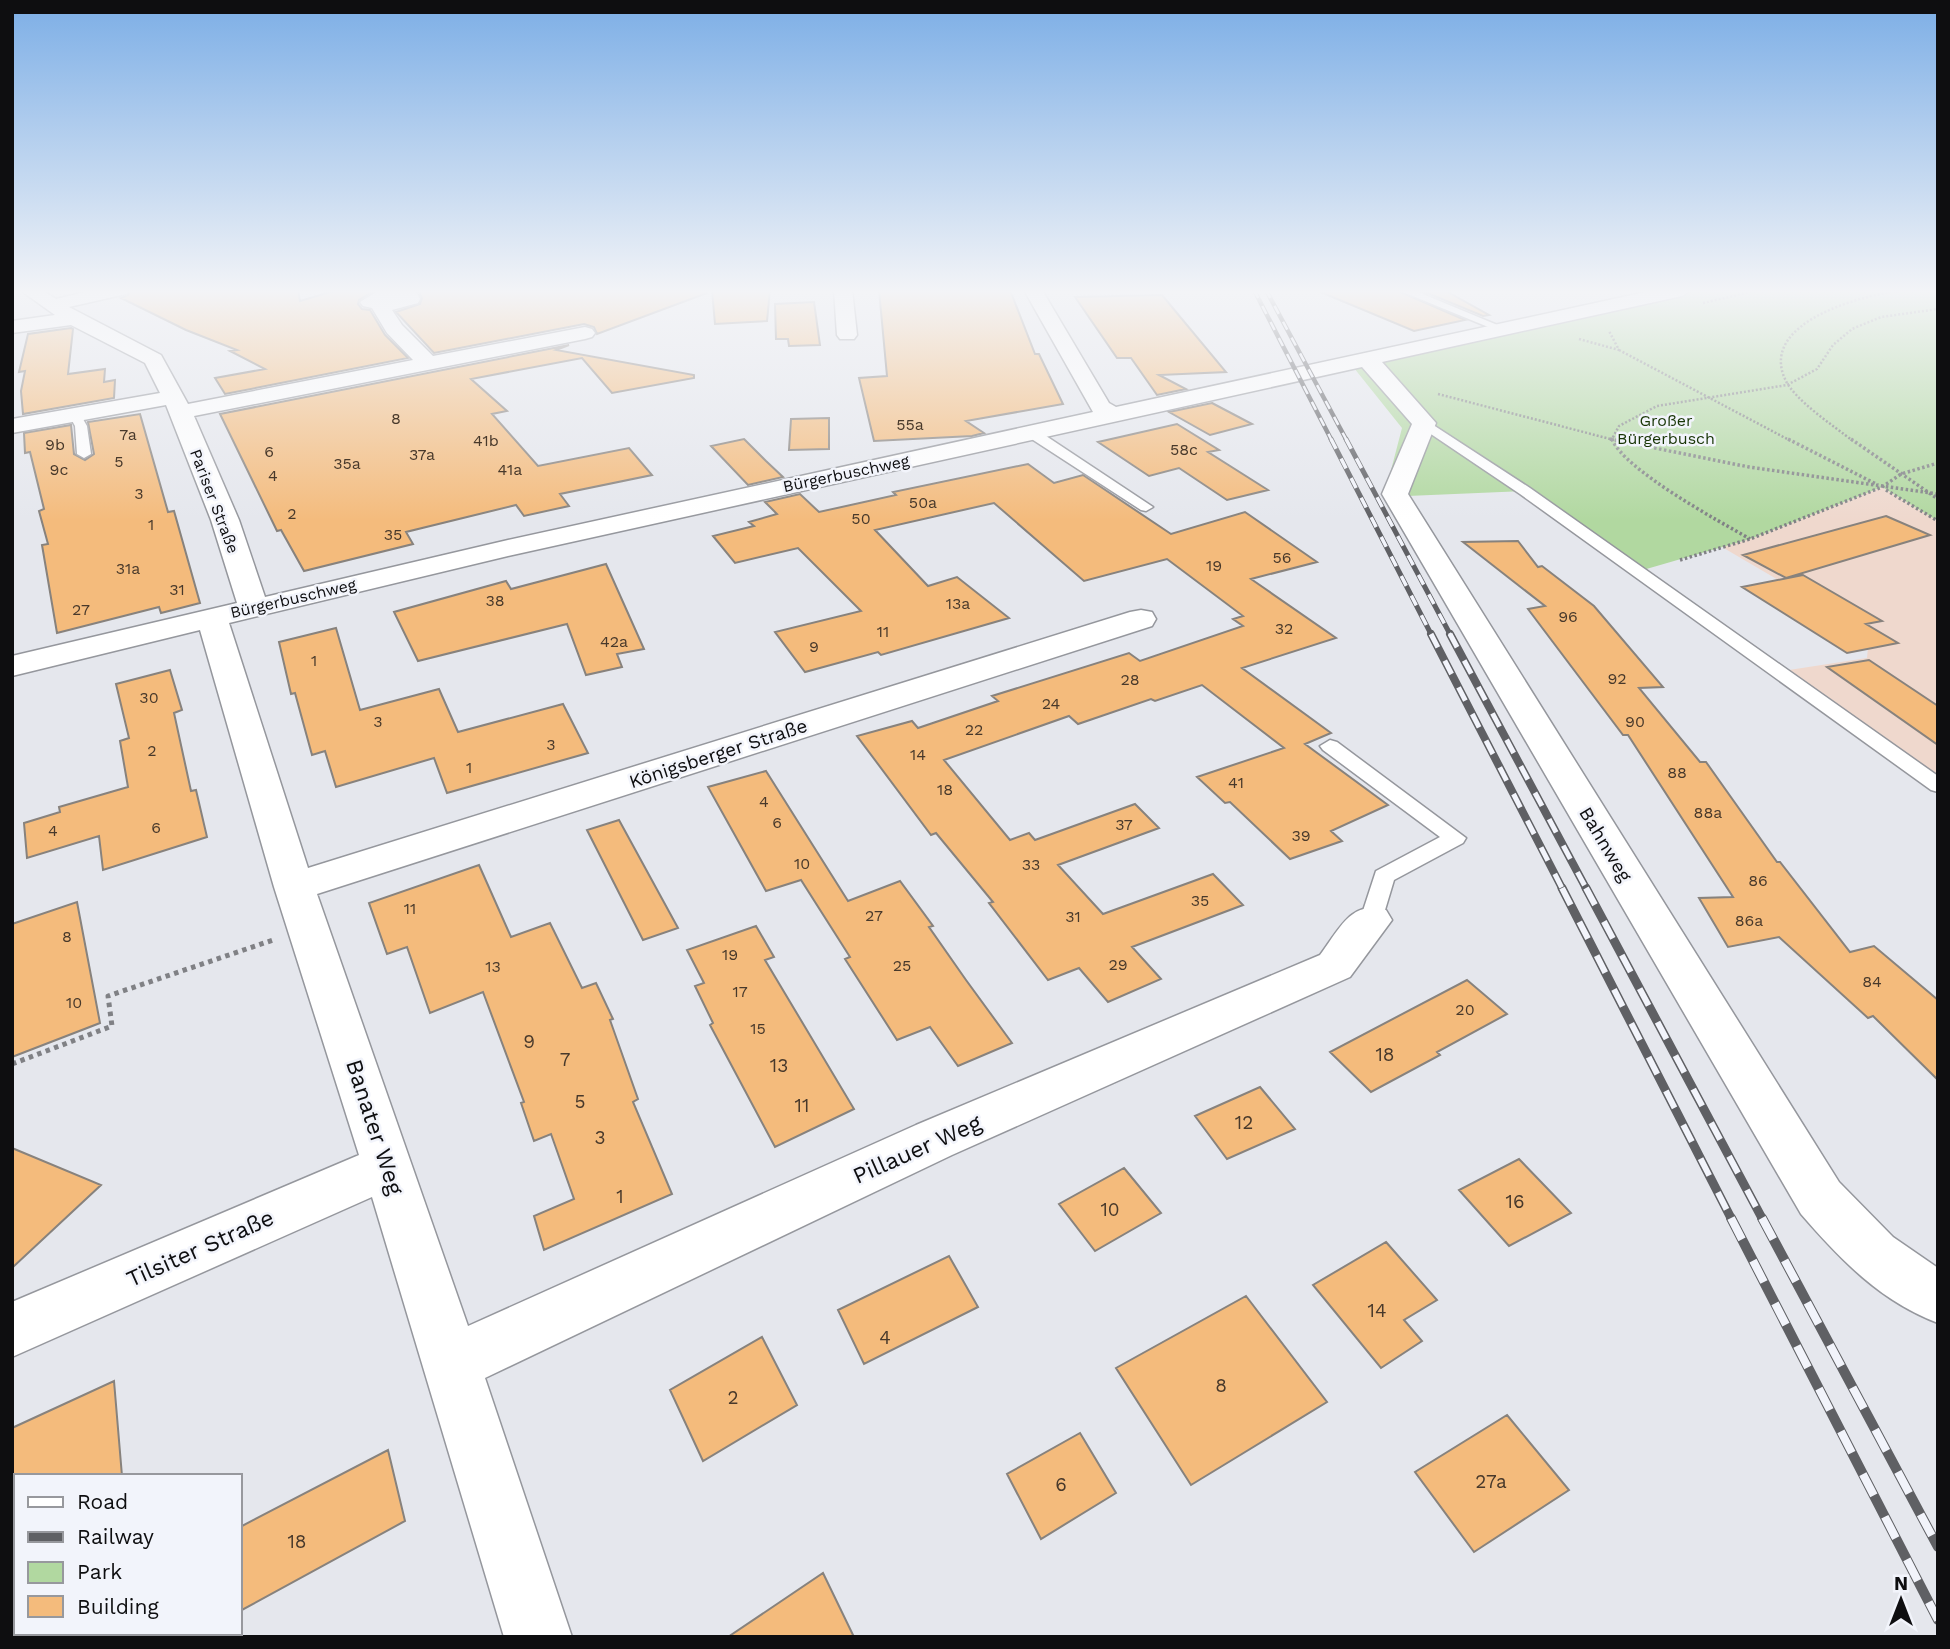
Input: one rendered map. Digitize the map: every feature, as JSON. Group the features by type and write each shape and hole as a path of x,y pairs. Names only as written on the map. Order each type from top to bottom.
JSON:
{"street":[{"name":"Pariser Straße","path":"158,367 177,404 225,520 233,612"},
{"path":"12,426 417,367"},
{"path":"1077,367 1100,407 1112,415"},
{"name":"Bürgerbuschweg","path":"12,666 508,548 1112,415 1387,367"},
{"path":"1378,370 1424,423"},
{"name":"Bahnweg","path":"1424,423 1395,494 1820,1198 1862,1247 1922,1290 1938,1297"},
{"name":"Banater Weg","path":"233,612 302,907 388,1166 538,1637"},
{"name":"Königsberger Straße","path":"302,907 1141,619"},
{"name":"Pillauer Weg","path":"450,1364 934,1140 1335,966 1371,920"},
{"name":"Tilsiter Straße","path":"12,1330 388,1166"}],"lane":[{"path":"75,415 80,426 84,454"},
{"path":"1424,423 1525,491 1938,786"},
{"path":"1032,433 1146,507"},
{"path":"1329,746 1455,838 1384,876 1371,920"}],"path":[{"path":"1650,367 1882,487 1938,521"},
{"path":"1782,367 1787,385 1854,443 1929,493"},
{"path":"1611,441 1619,426 1657,406 1787,385 1818,367"},
{"path":"1378,370 1476,406 1611,441 1788,475 1938,496"},
{"path":"1611,441 1637,469 1676,498 1750,539"},
{"path":"1680,560 1750,539 1882,487 1901,474 1938,463"},
{"path":"12,1064 112,1026 108,996 302,907"}],"shaded area":[{"path":"1882,487 1938,521 1938,783 1789,670 1867,658 1868,647 1858,627 1722,547 1750,539"}],"green space":[{"name":"Großer Bürgerbusch","path":"1938,367 1938,521 1882,487 1750,539 1636,572 1525,491 1384,497 1402,428 1354,368"}],"building":[{"path":"20,367 69,367 68,374 105,369 104,382 115,380 114,398 23,414 21,391 25,371 19,372"},
{"path":"261,367 362,367 225,394 215,378 265,369"},
{"path":"458,367 535,367 471,379 507,411 492,414 538,466 629,448 652,475 560,494 569,506 524,516 516,505 406,532 413,544 304,571 281,530 277,531 220,414"},
{"path":"590,367 650,367 694,375 694,378 612,393"},
{"path":"886,367 1045,367 1063,404 966,421 984,433 972,436 874,441 859,378 887,376"},
{"path":"1137,367 1222,367 1226,372 1159,375 1186,389 1157,395"},
{"path":"1212,403 1252,424 1210,435 1169,412"},
{"path":"140,414 168,512 174,511 200,603 161,613 159,607 57,633 42,545 48,544 39,511 44,509 30,452 25,453 24,433 71,425 74,454 85,460 94,454 88,422"},
{"path":"829,418 829,449 789,450 791,419"},
{"path":"1177,424 1219,450 1208,452 1268,490 1227,500 1179,468 1149,476 1098,442"},
{"path":"744,439 783,477 748,485 711,446"},
{"path":"1028,464 1054,483 1083,475 1171,534 1245,512 1317,562 1251,579 1336,638 1242,668 1331,733 1305,744 1388,805 1331,831 1342,841 1290,859 1230,802 1225,803 1197,777 1284,748 1202,685 1078,724 1069,716 944,760 1010,840 1029,833 1035,840 1135,804 1159,828 1058,865 1103,914 1213,874 1243,905 1132,947 1161,979 1108,1002 1079,968 1048,980 989,903 993,902 936,833 931,835 857,736 912,721 918,728 998,701 992,696 1129,653 1140,661 1243,626 1233,619 1243,616 1167,559 1084,581 994,503 875,530 928,586 957,577 1009,618 881,655 878,652 805,672 775,632 861,611 798,548 735,563 713,536 754,526 749,522 777,514 765,502 800,494 819,512 896,495 893,492"},
{"path":"1886,516 1930,535 1786,578 1743,555"},
{"path":"1518,541 1538,567 1542,566 1594,606 1663,687 1639,688 1700,762 1706,762 1777,862 1780,862 1850,952 1874,946 1938,1000 1938,1080 1873,1016 1868,1018 1779,937 1728,947 1699,898 1733,897 1628,735 1623,735 1528,609 1545,606 1463,542"},
{"path":"606,564 644,649 617,654 622,667 586,675 567,624 418,661 394,612 506,581 511,589"},
{"path":"1803,575 1882,621 1866,624 1898,643 1847,653 1742,587"},
{"path":"336,628 360,710 439,689 458,732 563,704 588,753 447,793 434,758 336,787 325,751 312,755 295,693 291,694 279,642"},
{"path":"1869,660 1938,706 1938,745 1827,667"},
{"path":"170,670 182,710 174,713 191,791 196,790 207,837 103,870 99,836 27,858 24,823 60,812 59,807 128,787 120,741 129,738 116,684"},
{"path":"766,771 848,901 900,881 933,926 929,927 1012,1043 958,1066 930,1027 897,1040 845,959 850,957 801,880 766,891 708,787"},
{"path":"619,820 678,928 643,940 587,830"},
{"path":"479,865 511,937 550,923 582,988 596,983 613,1019 610,1020 638,1099 633,1102 672,1194 544,1250 534,1216 574,1199 551,1134 534,1141 521,1103 524,1102 483,992 430,1013 407,947 387,954 369,903"},
{"path":"77,902 100,1023 12,1057 12,924"},
{"path":"756,926 774,957 765,960 854,1109 775,1147 710,1025 713,1023 695,986 704,983 687,950"},
{"path":"1467,980 1507,1014 1437,1052 1440,1055 1371,1092 1330,1052"},
{"path":"1260,1087 1295,1129 1227,1159 1195,1116"},
{"path":"12,1148 101,1185 12,1268"},
{"path":"1519,1159 1571,1213 1509,1246 1459,1190"},
{"path":"1124,1168 1161,1213 1095,1251 1059,1204"},
{"path":"1386,1242 1437,1300 1404,1320 1422,1341 1381,1368 1313,1285"},
{"path":"949,1256 978,1307 864,1364 838,1310"},
{"path":"1246,1296 1327,1402 1191,1485 1116,1368"},
{"path":"762,1337 797,1405 703,1461 670,1390"},
{"path":"114,1381 122,1474 12,1476 12,1428"},
{"path":"1507,1415 1569,1490 1474,1552 1415,1472"},
{"path":"1080,1433 1116,1493 1041,1539 1007,1474"},
{"path":"388,1450 405,1521 242,1610 242,1526"},
{"path":"823,1573 854,1637 728,1637"}],"railway":[{"path":"1294,367 1332,441"},
{"path":"1307,367 1347,441"},
{"path":"1331,439 1432,636"},
{"path":"1346,439 1451,636"},
{"path":"1431,634 1563,890"},
{"path":"1450,634 1587,890"},
{"path":"1562,888 1732,1220"},
{"path":"1586,888 1763,1220"},
{"path":"1731,1218 1938,1620"},
{"path":"1762,1218 1938,1547"}]}
